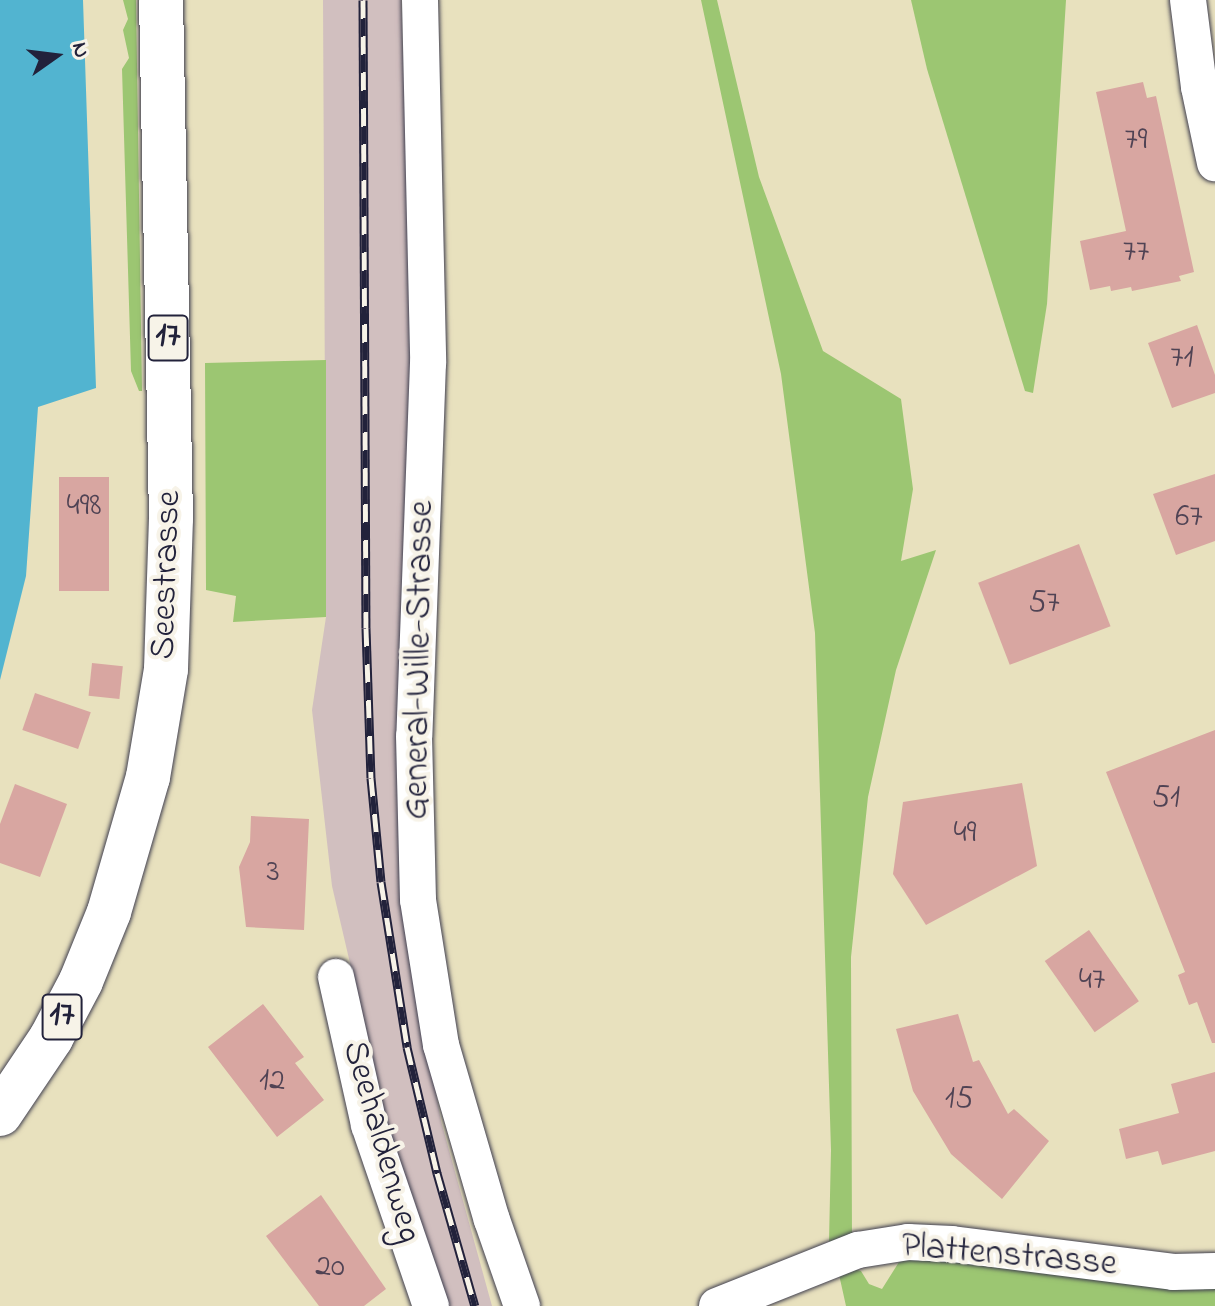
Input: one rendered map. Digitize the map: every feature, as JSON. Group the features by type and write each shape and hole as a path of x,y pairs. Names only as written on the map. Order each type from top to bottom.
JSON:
{"main road":[{"name":"Seestrasse","path":"0,1114 51,1038 81,981 109,912 148,777 166,669 171,519 161,0"}],"street":[{"name":"General-Wille-Strasse","path":"420,0 428,363 414,736 418,900 441,1045 492,1220 522,1306"},
{"path":"1188,0 1199,87 1215,163"},
{"name":"Seehaldenweg","path":"336,977 369,1125 431,1306"},
{"name":"Plattenstrasse","path":"717,1306 858,1250 908,1242 952,1244 1173,1272 1215,1271"}],"shaded area":[{"path":"323,0 401,0 415,398 402,899 441,1121 492,1306 447,1306 388,1126 332,886 312,710 326,617"}],"green space":[{"path":"123,0 136,0 142,391 139,391 131,371 122,69 129,58 123,30 128,19"},
{"path":"701,0 717,0 759,177 823,351 901,399 913,489 901,561 936,550 896,670 868,797 851,957 852,1239 832,1246 829,1241 831,1150 815,633 781,374"},
{"path":"911,0 1066,0 1047,304 1033,393 1025,391 927,69"},
{"path":"326,360 326,617 233,622 236,596 206,590 205,363"},
{"path":"910,1257 1215,1286 1215,1306 846,1306 838,1270 847,1267 861,1271 869,1284 882,1289 899,1262"}],"water":[{"path":"0,0 83,0 96,388 38,407 26,576 0,680"}],"building":[{"path":"1143,82 1147,98 1156,96 1194,272 1179,276 1181,281 1132,291 1131,287 1111,291 1110,286 1090,290 1080,241 1126,231 1096,92"},
{"path":"1197,325 1215,375 1215,393 1172,408 1148,343"},
{"path":"1215,474 1215,541 1176,555 1153,494"},
{"path":"59,477 109,477 109,591 59,591"},
{"path":"1079,544 1111,626 1010,665 978,583"},
{"path":"92,663 123,666 119,699 89,696"},
{"path":"35,693 91,712 78,749 22,730"},
{"path":"1215,730 1215,1043 1212,1043 1197,1002 1189,1005 1178,975 1185,972 1106,772"},
{"path":"1022,783 1037,866 926,925 893,874 903,802"},
{"path":"15,784 67,804 40,877 0,863 0,824"},
{"path":"251,816 309,819 304,930 246,927 239,867 250,842"},
{"path":"1089,930 1139,1001 1095,1032 1045,961"},
{"path":"263,1004 304,1057 295,1063 324,1100 277,1137 208,1047"},
{"path":"958,1014 973,1062 979,1060 1008,1114 1014,1109 1049,1141 1002,1199 951,1154 913,1091 896,1029"},
{"path":"1215,1072 1215,1151 1162,1165 1158,1151 1126,1159 1119,1129 1179,1113 1171,1084"},
{"path":"321,1195 386,1289 364,1306 319,1306 266,1236"}],"railway":[{"path":"363,0 366,628 371,778 381,882 407,1047 437,1173 475,1306"}]}
